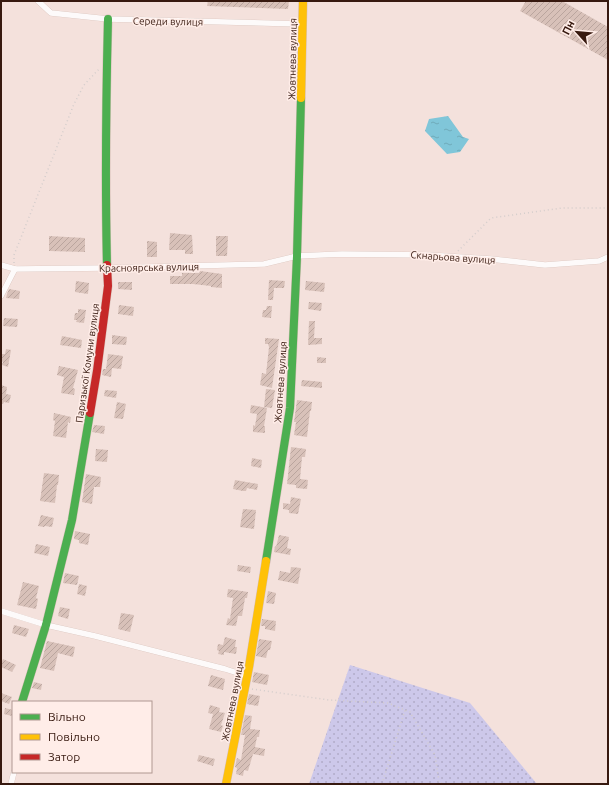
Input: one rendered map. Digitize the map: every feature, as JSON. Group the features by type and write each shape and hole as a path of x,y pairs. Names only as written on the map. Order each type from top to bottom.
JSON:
{"street":[{"name":"Середи вулиця","path":"38,1 51,13 108,19 302,24"},
{"name":"Жовтнева вулиця","path":"226,784 247,676 290,408 297,256 303,1"},
{"name":"Паризької Комуни вулиця","path":"22,701 46,625 73,512 97,372 108,286 106,200 108,19"},
{"name":"Скнарьова вулиця","path":"297,256 427,254 545,265 598,260 608,257"},
{"name":"Красноярська вулиця","path":"1,265 14,269 264,264 297,256"},
{"path":"1,296 14,269"},
{"path":"1,611 46,625 95,636 247,676"},
{"path":"11,784 14,773"}],"path":[{"path":"14,269 14,255 74,104 84,85 99,70 107,55"},
{"path":"453,256 491,218 562,208 608,208"},
{"path":"244,688 329,700 388,702 410,712 435,755 439,783 443,784"},
{"path":"382,784 405,710"}],"shaded area":[{"path":"350,665 470,703 537,784 309,784"}],"water":[{"path":"448,116 463,137 469,139 460,152 447,154 425,131 429,119"}],"building":[{"path":"208,1 289,1 288,9 207,6"},
{"path":"526,1 562,1 608,27 608,60 520,11"},
{"path":"170,233 192,235 193,254 185,254 185,250 169,250"},
{"path":"49,236 85,238 85,252 49,251"},
{"path":"216,236 228,236 227,256 216,256"},
{"path":"147,241 157,242 157,257 147,257"},
{"path":"200,271 222,274 222,288 193,284 170,284 170,276 182,276 182,273 199,273"},
{"path":"269,280 285,281 284,288 274,288 273,300 268,300"},
{"path":"76,281 89,283 88,294 75,292"},
{"path":"306,281 325,283 324,292 305,290"},
{"path":"118,282 132,282 132,290 118,289"},
{"path":"9,289 20,291 19,299 6,298"},
{"path":"309,302 322,303 321,311 308,309"},
{"path":"119,305 134,307 133,316 118,314"},
{"path":"267,306 272,306 271,318 262,317 263,310 266,310"},
{"path":"78,309 86,310 84,323 76,322 77,320 74,320 75,313 78,313"},
{"path":"4,318 18,319 17,327 3,326"},
{"path":"309,321 315,321 314,338 322,338 322,344 308,345"},
{"path":"112,335 127,337 126,345 112,344"},
{"path":"62,336 82,340 81,348 60,345"},
{"path":"265,338 279,339 272,388 260,385 262,373 266,374 269,347 268,344 265,344"},
{"path":"6,349 11,350 8,367 2,365 3,362 1,361 1,354 5,354"},
{"path":"108,354 123,356 121,369 112,368 111,377 102,375 103,369 106,369"},
{"path":"317,357 326,358 326,363 317,363"},
{"path":"59,366 78,370 73,388 75,389 74,395 61,393 64,377 57,375"},
{"path":"302,380 322,382 322,388 301,386"},
{"path":"1,385 7,387 6,394 11,395 9,403 4,402 1,404"},
{"path":"266,389 275,390 272,408 264,407"},
{"path":"105,390 117,391 116,398 104,396"},
{"path":"297,400 312,402 307,437 294,435"},
{"path":"117,402 126,404 123,419 114,418"},
{"path":"251,405 267,408 264,426 265,433 253,432 253,425 255,426 257,414 250,413"},
{"path":"54,413 71,417 70,423 68,422 66,438 53,436 55,421 53,420"},
{"path":"94,425 105,426 104,434 92,432"},
{"path":"291,447 306,449 305,457 302,457 300,479 308,480 307,489 296,488 296,485 287,484"},
{"path":"96,449 108,450 107,462 95,461"},
{"path":"252,458 262,460 261,468 251,466"},
{"path":"44,473 59,475 55,503 40,501"},
{"path":"86,474 101,477 100,487 94,487 92,504 82,502"},
{"path":"235,480 258,484 257,490 247,488 246,491 243,491 233,489"},
{"path":"291,497 301,499 298,514 289,513 289,510 283,509 283,503 290,504"},
{"path":"243,509 256,510 254,529 240,527"},
{"path":"41,515 54,518 52,527 38,526"},
{"path":"75,531 90,534 88,545 79,543 79,540 74,539"},
{"path":"279,535 289,537 287,548 291,549 290,555 274,552"},
{"path":"36,544 50,547 48,556 34,553"},
{"path":"238,565 251,567 250,573 237,571"},
{"path":"291,567 301,568 298,584 278,580 280,571 290,573"},
{"path":"65,573 79,576 77,585 63,583"},
{"path":"23,582 39,586 36,598 38,599 36,609 17,605"},
{"path":"79,584 87,586 85,596 77,594"},
{"path":"228,589 248,592 247,598 245,598 242,616 238,616 236,626 226,625 228,618 230,619 233,598 227,597"},
{"path":"268,591 276,593 274,604 266,603"},
{"path":"60,607 70,609 68,619 58,616"},
{"path":"121,613 134,615 130,632 118,629"},
{"path":"262,619 276,621 275,631 265,629 265,626 261,626"},
{"path":"14,625 29,629 26,637 12,633"},
{"path":"225,637 236,640 236,654 224,652 224,655 218,654 218,644 223,645"},
{"path":"259,639 272,641 266,658 256,656"},
{"path":"47,641 75,647 73,657 58,653 54,671 40,668"},
{"path":"3,659 16,665 12,672 1,667"},
{"path":"254,672 269,675 267,685 252,682"},
{"path":"211,675 225,679 223,690 208,686"},
{"path":"34,682 42,684 41,690 32,688"},
{"path":"1,693 12,697 9,704 1,701"},
{"path":"249,694 260,696 258,706 247,704"},
{"path":"210,705 220,708 219,712 225,713 221,725 223,726 221,732 209,729 213,714 208,713"},
{"path":"5,708 12,710 12,716 4,714"},
{"path":"245,715 252,716 250,729 260,730 255,747 265,749 264,756 253,754 248,771 244,770 243,776 236,774 237,768 235,767 237,758 241,760 245,735 241,735"},
{"path":"199,755 215,759 213,766 197,761"}],"traffic: fast":[{"path":"107,265 106,142 108,19"},
{"path":"266,561 290,408 297,256 301,98"},
{"path":"22,701 46,625 72,520 90,413"}],"traffic: slow":[{"path":"301,98 303,1"},
{"path":"226,784 249,667 266,561"}],"traffic: jam":[{"path":"90,413 108,286 107,265"}]}
